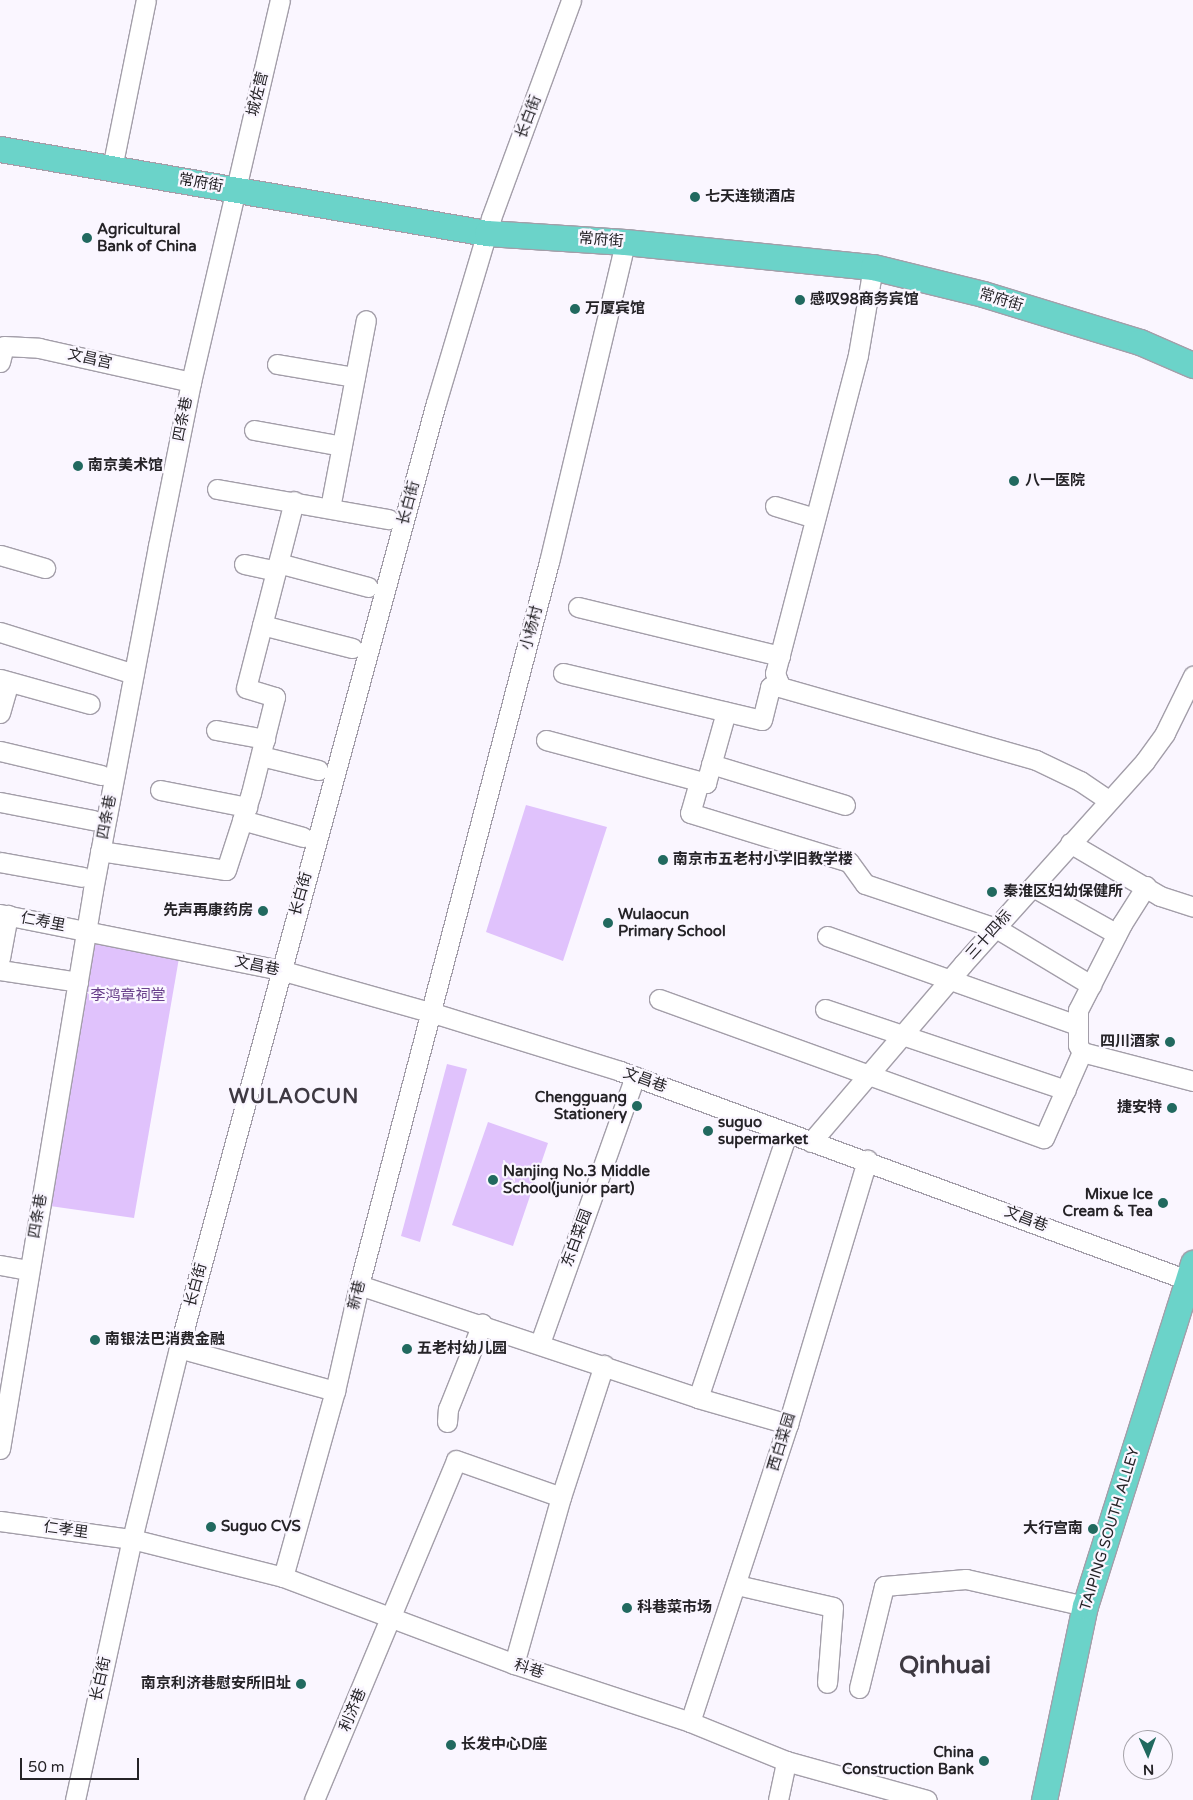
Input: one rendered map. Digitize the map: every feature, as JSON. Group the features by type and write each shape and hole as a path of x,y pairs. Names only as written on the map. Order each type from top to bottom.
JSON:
{"main road":[{"name":"常府街","path":"0,150 487,232 625,242 873,266 983,294 1140,342 1193,365"},
{"name":"TAIPING SOUTH ALLEY","path":"1044,1800 1085,1606 1192,1275"}],"street":[{"path":"112,168 146,0"},
{"name":"城佐营","path":"235,189 280,0"},
{"name":"长白街","path":"74,1800 132,1539 179,1348 280,970 436,403 487,232 571,0"},
{"name":"四条巷","path":"0,1449 100,851 191,382 235,189"},
{"name":"小杨村","path":"433,1013 549,562 625,242"},
{"path":"873,266 858,355 775,673 780,688 1036,760 1080,781 1107,800"},
{"path":"330,508 366,320"},
{"name":"文昌宫","path":"0,362 4,346 39,348 191,382"},
{"path":"277,364 355,378"},
{"path":"254,430 342,446"},
{"path":"217,489 388,519"},
{"path":"100,851 226,870 245,813 263,748 274,697 246,688 294,501"},
{"path":"775,506 816,518"},
{"path":"0,554 44,568"},
{"path":"244,564 277,567 368,587"},
{"path":"578,607 780,656"},
{"path":"262,625 352,648"},
{"path":"0,632 134,674"},
{"path":"564,673 762,720 770,687 778,681"},
{"name":"三十四标","path":"811,1142 950,979 1033,887 1107,800 1145,761 1165,732 1193,676"},
{"path":"0,712 4,681 90,704"},
{"path":"546,740 706,783 726,712"},
{"path":"216,730 318,770"},
{"path":"0,751 101,775"},
{"path":"711,764 845,805"},
{"path":"699,782 690,814 849,862 865,884 996,928 1091,985"},
{"path":"160,790 245,813 303,837"},
{"path":"0,802 93,820"},
{"path":"1070,844 1175,903 1193,908"},
{"path":"0,862 83,877"},
{"path":"1146,886 1117,934 1078,1010 1078,1045 1082,1052 1193,1081"},
{"path":"1033,887 1117,934"},
{"path":"0,958 4,914"},
{"name":"仁寿里","path":"4,914 87,930"},
{"name":"文昌巷","path":"87,930 280,970 433,1013 635,1076 811,1142 1192,1275"},
{"path":"827,936 1077,1025"},
{"path":"0,970 78,982"},
{"path":"659,999 868,1077 1044,1138 1082,1052"},
{"path":"825,1009 1066,1090"},
{"name":"新巷","path":"283,1577 335,1391 359,1285 433,1013"},
{"name":"东白菜园","path":"540,1344 635,1076"},
{"path":"698,1398 787,1133"},
{"name":"西白菜园","path":"690,1722 737,1585 788,1424 867,1160"},
{"path":"0,1265 29,1270"},
{"path":"359,1285 482,1324 698,1398 788,1424"},
{"path":"447,1422 448,1409 482,1324"},
{"path":"179,1348 335,1391"},
{"path":"514,1664 561,1497 604,1365"},
{"name":"利济巷","path":"314,1800 392,1620 456,1460 561,1497"},
{"name":"仁孝里","path":"0,1521 132,1539"},
{"name":"科巷","path":"132,1539 283,1577 392,1620 514,1664 690,1722 786,1761 927,1800"},
{"path":"859,1688 884,1586 966,1579 1085,1606"},
{"path":"737,1585 833,1608 827,1683"},
{"path":"778,1800 786,1761"}],"green space":[{"path":"526,805 607,827 563,961 486,932"},
{"name":"李鸿章祠堂","path":"94,941 179,958 134,1218 50,1206"},
{"path":"447,1064 467,1069 420,1242 401,1236"},
{"path":"488,1122 548,1143 513,1246 452,1225"}],"place":[{"name":"七天连锁酒店","path":"695,197"},
{"name":"Agricultural Bank of China","path":"87,238"},
{"name":"感叹98商务宾馆","path":"800,300"},
{"name":"万厦宾馆","path":"575,309"},
{"name":"南京美术馆","path":"78,466"},
{"name":"八一医院","path":"1014,481"},
{"name":"南京市五老村小学旧教学楼","path":"663,860"},
{"name":"秦淮区妇幼保健所","path":"992,892"},
{"name":"先声再康药房","path":"263,911"},
{"name":"Wulaocun Primary School","path":"608,923"},
{"name":"四川酒家","path":"1170,1042"},
{"name":"Chengguang Stationery","path":"637,1106"},
{"name":"捷安特","path":"1172,1108"},
{"name":"suguo supermarket","path":"708,1131"},
{"name":"Nanjing No.3 Middle School(junior part)","path":"493,1180"},
{"name":"Mixue Ice Cream & Tea","path":"1163,1203"},
{"name":"南银法巴消费金融","path":"95,1340"},
{"name":"五老村幼儿园","path":"407,1349"},
{"name":"Suguo CVS","path":"211,1527"},
{"name":"大行宫南","path":"1093,1529"},
{"name":"科巷菜市场","path":"627,1608"},
{"name":"南京利济巷慰安所旧址","path":"301,1684"},
{"name":"长发中心D座","path":"451,1745"},
{"name":"China Construction Bank","path":"984,1761"}],"district":[{"name":"WULAOCUN","path":"294,1097"},
{"name":"Qinhuai","path":"945,1665"}]}
